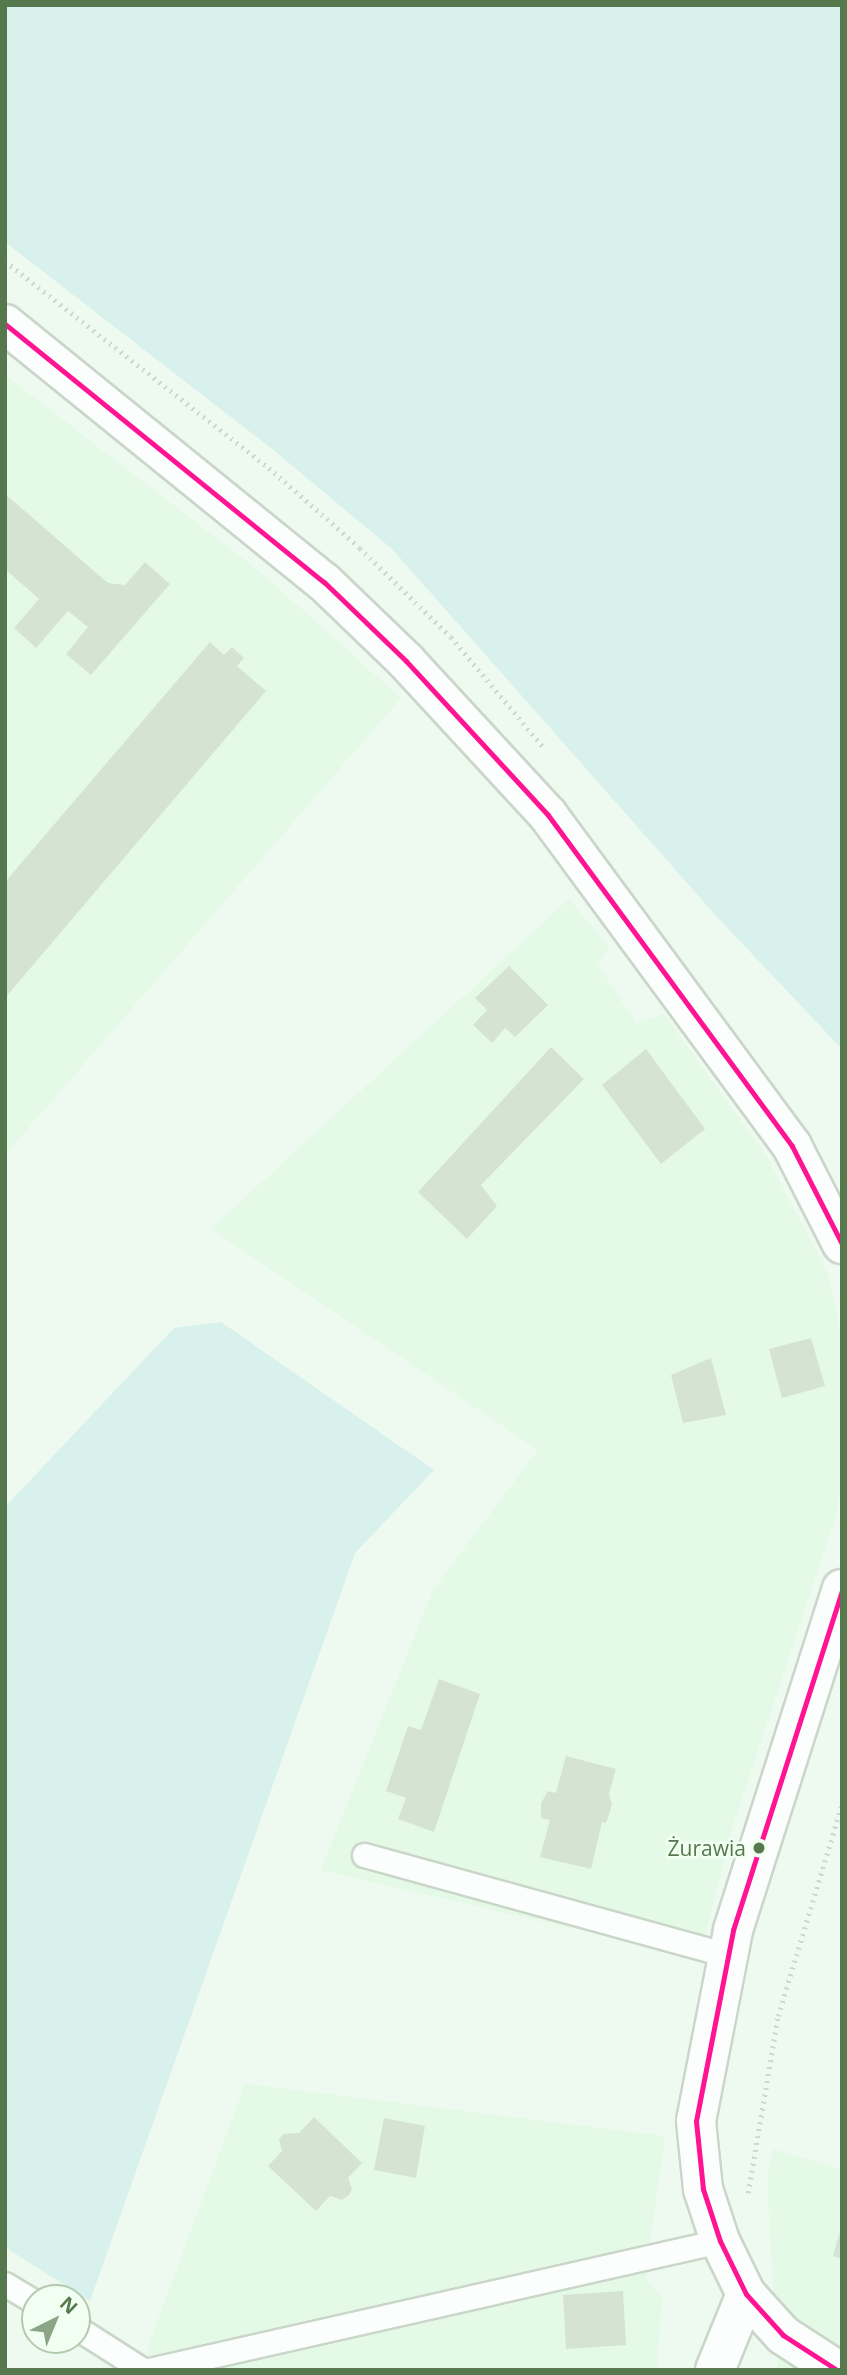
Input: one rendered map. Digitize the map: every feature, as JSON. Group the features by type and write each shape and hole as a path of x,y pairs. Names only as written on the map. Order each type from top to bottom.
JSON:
{"street":[{"path":"5,324 324,583 406,661 539,805 792,1146 839,1231"},
{"path":"837,2370 783,2335 746,2294 720,2241 703,2189 696,2121 728,1955 842,1589"},
{"path":"715,2370 746,2294"}],"lane":[{"path":"364,1855 728,1955"},
{"path":"149,2370 720,2241"},
{"path":"5,2284 21,2294"},
{"path":"91,2337 142,2370"}],"path":[{"path":"748,2198 778,2016 842,1804"}],"shaded area":[{"path":"5,5 842,5 842,1049 718,918 392,549 271,448 5,242"},
{"path":"5,375 259,571 401,698 5,1155"},
{"path":"569,899 609,947 598,965 636,1023 664,1014 767,1157 828,1274 842,1338 842,1486 835,1519 733,1826 699,1958 321,1870 434,1588 538,1450 211,1229"},
{"path":"221,1322 434,1470 355,1553 91,2298 91,2284 63,2284 5,2247 5,1507 174,1328"},
{"path":"245,2084 665,2136 645,2278 662,2297 657,2370 152,2370 147,2349"},
{"path":"773,2149 842,2169 842,2370 778,2370 767,2181"}],"building":[{"path":"5,494 108,583 125,585 145,562 170,584 91,675 66,654 88,627 68,611 36,648 14,628 39,599 5,569"},
{"path":"210,642 224,655 232,647 244,658 237,666 266,691 5,998 5,882"},
{"path":"509,966 548,1005 515,1037 505,1028 492,1043 473,1025 487,1010 475,998"},
{"path":"551,1047 584,1079 481,1185 497,1206 467,1239 418,1192"},
{"path":"646,1049 705,1129 661,1164 602,1085"},
{"path":"811,1338 825,1386 782,1398 769,1349"},
{"path":"711,1358 726,1415 683,1423 671,1375"},
{"path":"439,1679 480,1694 434,1832 398,1819 406,1798 386,1791 408,1726 421,1730"},
{"path":"566,1756 616,1769 609,1794 612,1805 606,1823 602,1822 591,1869 540,1857 550,1820 541,1818 541,1803 548,1791 556,1793"},
{"path":"314,2117 362,2163 348,2178 352,2189 349,2195 342,2200 330,2196 316,2211 268,2166 282,2151 279,2140 283,2134 299,2133"},
{"path":"384,2118 425,2126 416,2178 374,2170"},
{"path":"842,2228 842,2259 833,2256"},
{"path":"623,2291 626,2345 566,2349 563,2295"}],"transit line":[{"path":"5,324 324,582 406,661 548,815 792,1146 842,1244"},
{"path":"837,2370 783,2335 746,2294 720,2241 703,2189 696,2121 733,1930 842,1590"}],"place":[{"name":"Żurawia","path":"759,1848"}]}
